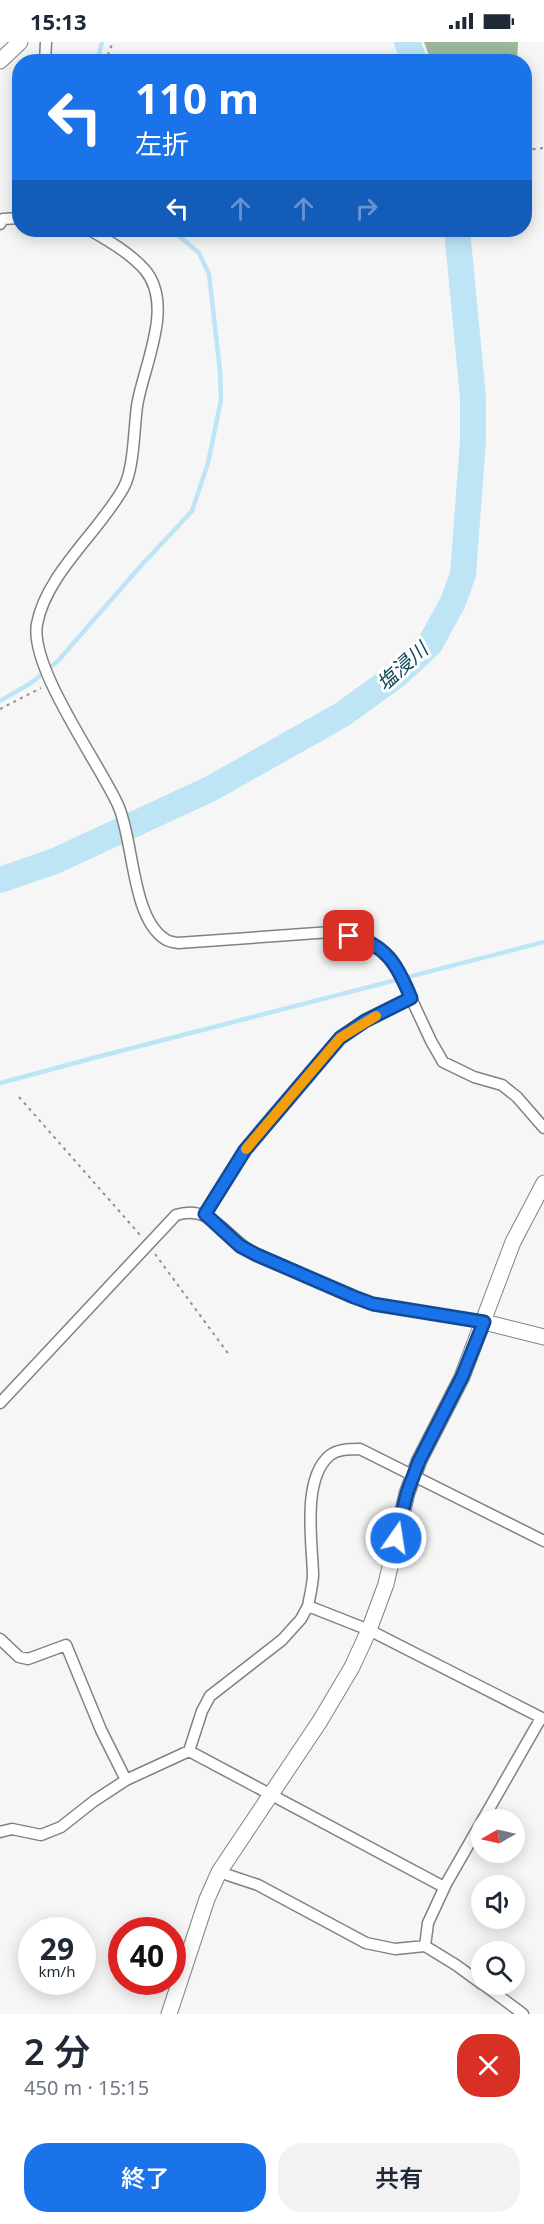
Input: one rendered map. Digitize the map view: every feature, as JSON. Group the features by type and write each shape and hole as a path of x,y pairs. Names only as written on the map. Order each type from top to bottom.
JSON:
{"street":[{"path":"0,61 20,42"},
{"path":"102,237 122,249 146,271 154,288 158,307 156,331 137,404 131,460 125,484 52,586 37,623 36,638 40,656 52,683 121,813 142,907 153,927 166,940 178,943 331,932 367,939 380,948 396,966 443,1062 474,1077 502,1085 517,1097 544,1128"},
{"path":"205,1214 245,1150 340,1038 365,1021 411,998"},
{"path":"169,2014 207,1899 219,1872 320,1721 352,1667 369,1630 386,1584 398,1526 414,1474 462,1377 513,1242 544,1183"},
{"path":"0,1403 176,1215 196,1212 205,1214 240,1246 257,1255 373,1304 484,1322 544,1337"},
{"path":"0,1832 12,1829 41,1835 61,1827 126,1780 189,1751 202,1711 210,1696 282,1640 301,1619 308,1606 313,1577 312,1496 316,1475 330,1455 346,1449 360,1449 544,1541"},
{"path":"308,1606 369,1630 542,1718 444,1887 428,1923 425,1946"},
{"path":"0,1639 19,1657 28,1659 66,1645 105,1740 126,1780"},
{"path":"189,1751 444,1887"},
{"path":"219,1872 258,1885 366,1942 395,1949 425,1946 471,1976"},
{"path":"497,1995 523,2014"}],"path":[{"path":"0,709 52,683"},
{"path":"19,1097 148,1244 230,1356"}],"green space":[{"path":"424,42 518,42 517,54 428,54"}],"waterway":[{"path":"99,54 102,42"},
{"name":"塩浸川","path":"407,42 412,54"},
{"path":"0,701 31,683 58,661 192,511 208,463 221,400 220,371 209,274 199,253 180,237"},
{"name":"塩浸川","path":"0,880 55,861 212,788 343,714 398,674 430,644 453,602 463,574 473,441 473,397 458,237"},
{"path":"0,1083 544,942"}],"slow traffic":[{"path":"246,1149 340,1038 376,1016"}],"route":[{"path":"349,936 367,939 380,948 396,966 411,998 365,1021 340,1038 245,1150 205,1214 240,1246 354,1297 373,1304 484,1322 462,1377 419,1461 407,1493 396,1538"}]}
